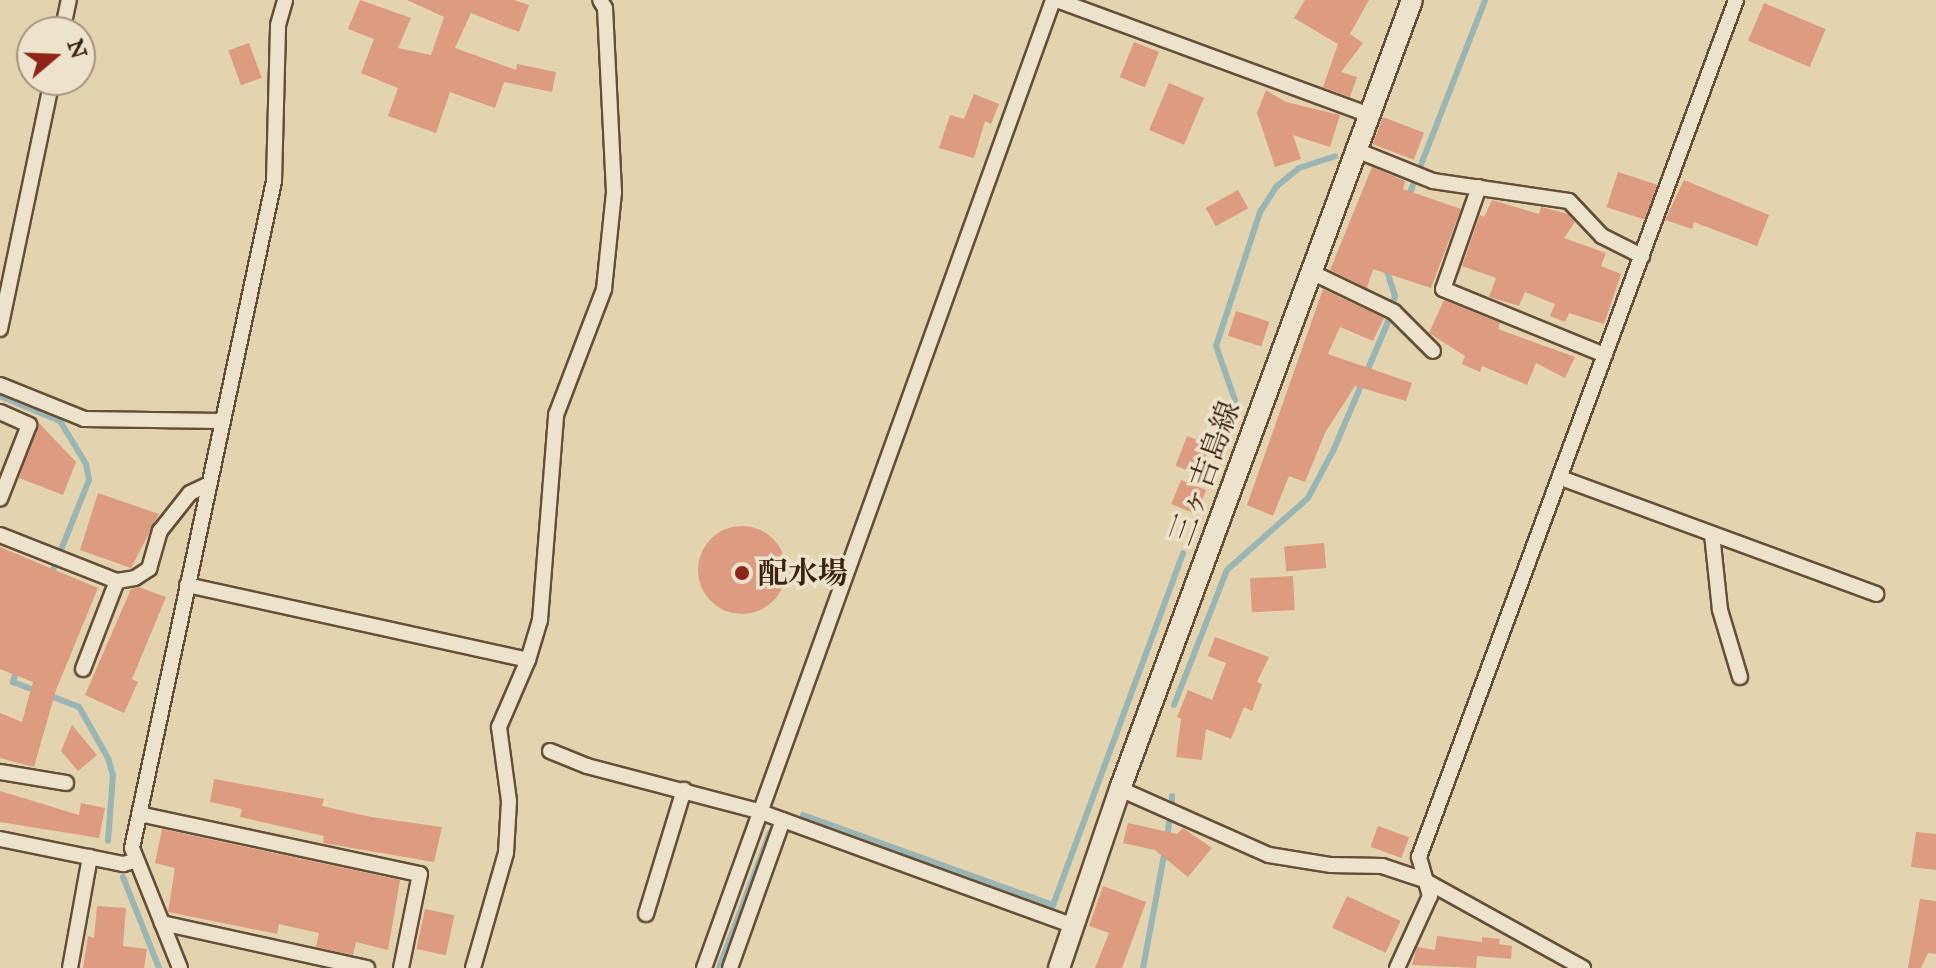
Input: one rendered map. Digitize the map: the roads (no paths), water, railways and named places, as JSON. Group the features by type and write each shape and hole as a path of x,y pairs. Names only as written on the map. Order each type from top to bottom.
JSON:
{"main road":[{"name":"三ヶ吉島線","path":"1059,968 1120,789 1412,0"}],"street":[{"path":"180,968 134,861 139,814 274,181 278,25 285,0"},
{"path":"473,968 506,853 509,801 499,727 528,660 540,620 556,415 604,289 614,192 605,8 600,0"},
{"path":"704,968 758,811 1055,0 1369,115"},
{"path":"1397,968 1430,896 1419,857 1736,0"},
{"path":"0,329 49,96"},
{"path":"1356,150 1433,181 1569,201 1602,236 1642,256"},
{"path":"1479,187 1443,289 1605,355"},
{"path":"1311,272 1394,312 1433,351"},
{"path":"0,385 84,419 221,421"},
{"path":"0,412 29,425 0,499"},
{"path":"1561,478 1876,594"},
{"path":"0,535 117,581 149,569 160,531 190,493 209,484"},
{"path":"1712,534 1720,610 1740,677"},
{"path":"83,669 117,581"},
{"path":"187,585 528,660"},
{"path":"550,751 587,766 758,811 1074,926"},
{"path":"0,772 66,783"},
{"path":"1120,789 1269,855 1331,865 1382,866 1424,880 1583,968"},
{"path":"646,914 684,790"},
{"path":"139,814 420,874 401,968"},
{"path":"730,968 783,820"},
{"path":"0,839 90,857 134,861"},
{"path":"70,968 90,857"},
{"path":"162,923 367,968"}],"waterway":[{"path":"1408,198 1485,0"},
{"path":"1236,403 1216,346 1260,212 1277,186 1299,168 1335,156"},
{"path":"1174,705 1227,570 1308,498 1334,449 1388,322 1395,296 1386,269"},
{"path":"0,396 60,421 86,464 89,480 51,575"},
{"path":"803,815 1053,905 1183,553"},
{"path":"17,668 13,682 37,691"},
{"path":"48,695 79,707 108,758 113,775 108,841"},
{"path":"1172,796 1172,804"},
{"path":"1167,839 1169,822"},
{"path":"719,968 770,832"},
{"path":"1143,968 1165,850"},
{"path":"123,877 159,968"}],"place":[{"name":"配水場","path":"742,573"}]}
